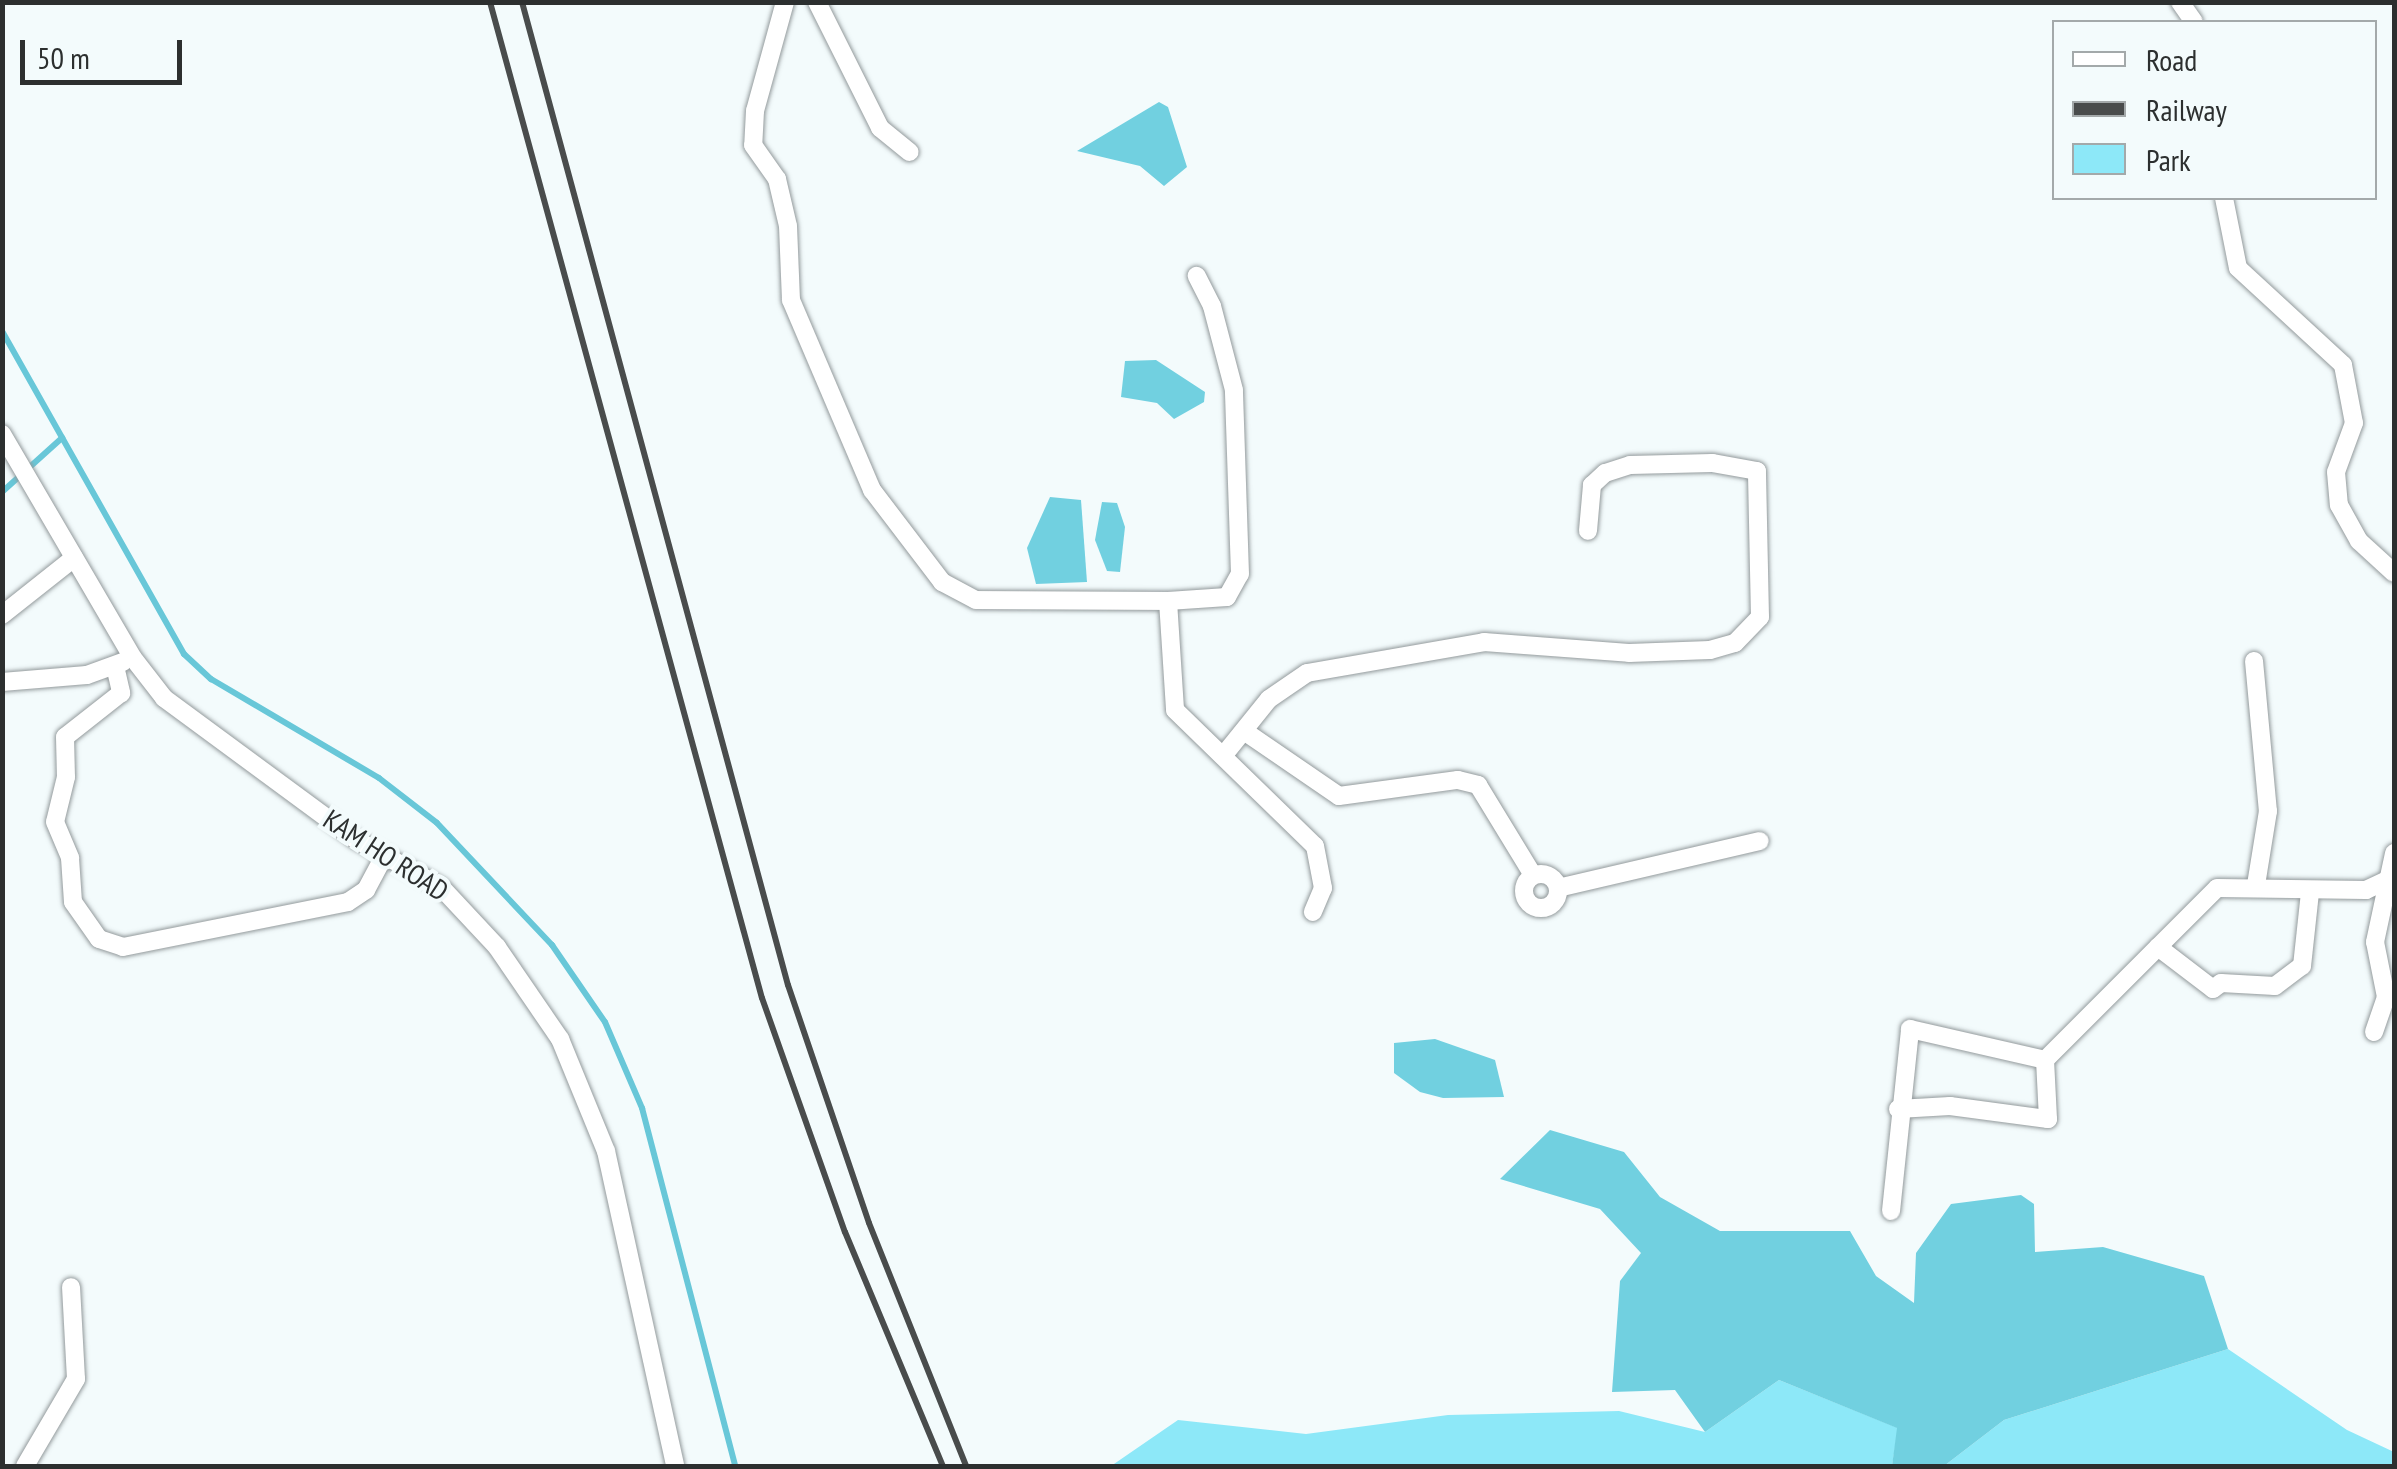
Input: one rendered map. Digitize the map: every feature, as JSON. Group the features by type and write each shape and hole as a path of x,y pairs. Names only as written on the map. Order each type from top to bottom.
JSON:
{"street":[{"path":"785,2 755,111 753,144 778,180 788,226 790,300 872,490 942,582 976,600 1168,601 1227,597 1240,574 1234,390 1212,306 1197,276"},
{"path":"817,2 880,128 910,152"},
{"path":"2224,200 2238,268 2343,365 2354,423 2336,472 2339,505 2359,541 2394,572"},
{"name":"KAM HO ROAD","path":"4,436 133,658 164,698 385,856 463,906 524,984 589,1097 616,1188 675,1466"},
{"path":"1223,756 1269,699 1307,672 1484,642 1629,654 1710,650 1735,643 1760,617 1757,471 1712,463 1630,465 1605,473 1592,485 1588,531"},
{"path":"2,615 74,558"},
{"path":"1168,601 1175,710 1315,846 1324,888 1313,912"},
{"path":"2,682 115,666 133,658"},
{"path":"2254,661 2268,811 2256,885"},
{"path":"115,666 121,693 65,737 66,777 55,822 70,858 73,902 99,939 122,947 348,902 366,890 385,856"},
{"path":"1244,730 1339,796 1458,780 1478,785 1532,876"},
{"path":"1558,888 1760,840"},
{"path":"2374,1032 2386,997 2374,956 2394,853"},
{"path":"1532,876 1543,874 1558,888"},
{"path":"1532,876 1523,894 1538,909 1556,899 1558,888"},
{"path":"1898,1108 1950,1106 2048,1119 2045,1060 2217,888 2256,885 2310,892 2366,890 2388,880"},
{"path":"2158,947 2213,989 2222,982 2275,986 2302,966 2310,892"},
{"path":"1891,1211 1898,1108 1910,1029 2045,1060"},
{"path":"26,1466 76,1379 71,1287"}],"green space":[{"path":"2228,1349 2347,1430 2394,1452 2394,1466 1944,1466 2004,1420"},
{"path":"1779,1380 1898,1428 1892,1466 1111,1466 1178,1420 1306,1434 1448,1415 1619,1411 1705,1432"}],"shaded area":[{"path":"1159,102 1168,107 1187,167 1164,186 1140,166 1077,151"},
{"path":"1156,360 1205,392 1204,402 1174,419 1157,403 1121,397 1125,361"},
{"path":"1050,497 1081,500 1087,582 1036,584 1027,548"},
{"path":"1102,502 1117,503 1125,527 1120,572 1107,571 1095,540"},
{"path":"1435,1039 1495,1060 1504,1097 1443,1098 1420,1092 1394,1073 1394,1043"},
{"path":"1550,1130 1624,1152 1660,1197 1720,1231 1850,1231 1876,1276 1914,1303 1916,1253 1951,1204 2021,1195 2034,1204 2035,1252 2103,1247 2204,1276 2228,1349 2004,1420 1944,1466 1892,1466 1897,1428 1779,1380 1705,1432 1675,1390 1612,1392 1620,1281 1641,1253 1600,1209 1500,1179"}],"waterway":[{"path":"2,331 184,654 211,679 379,778 437,823 552,945 605,1022 642,1108 735,1466"},
{"path":"2,492 62,438"}],"railway":[{"path":"490,2 762,998 845,1232 943,1466"},
{"path":"522,2 788,985 869,1223 966,1466"}]}
